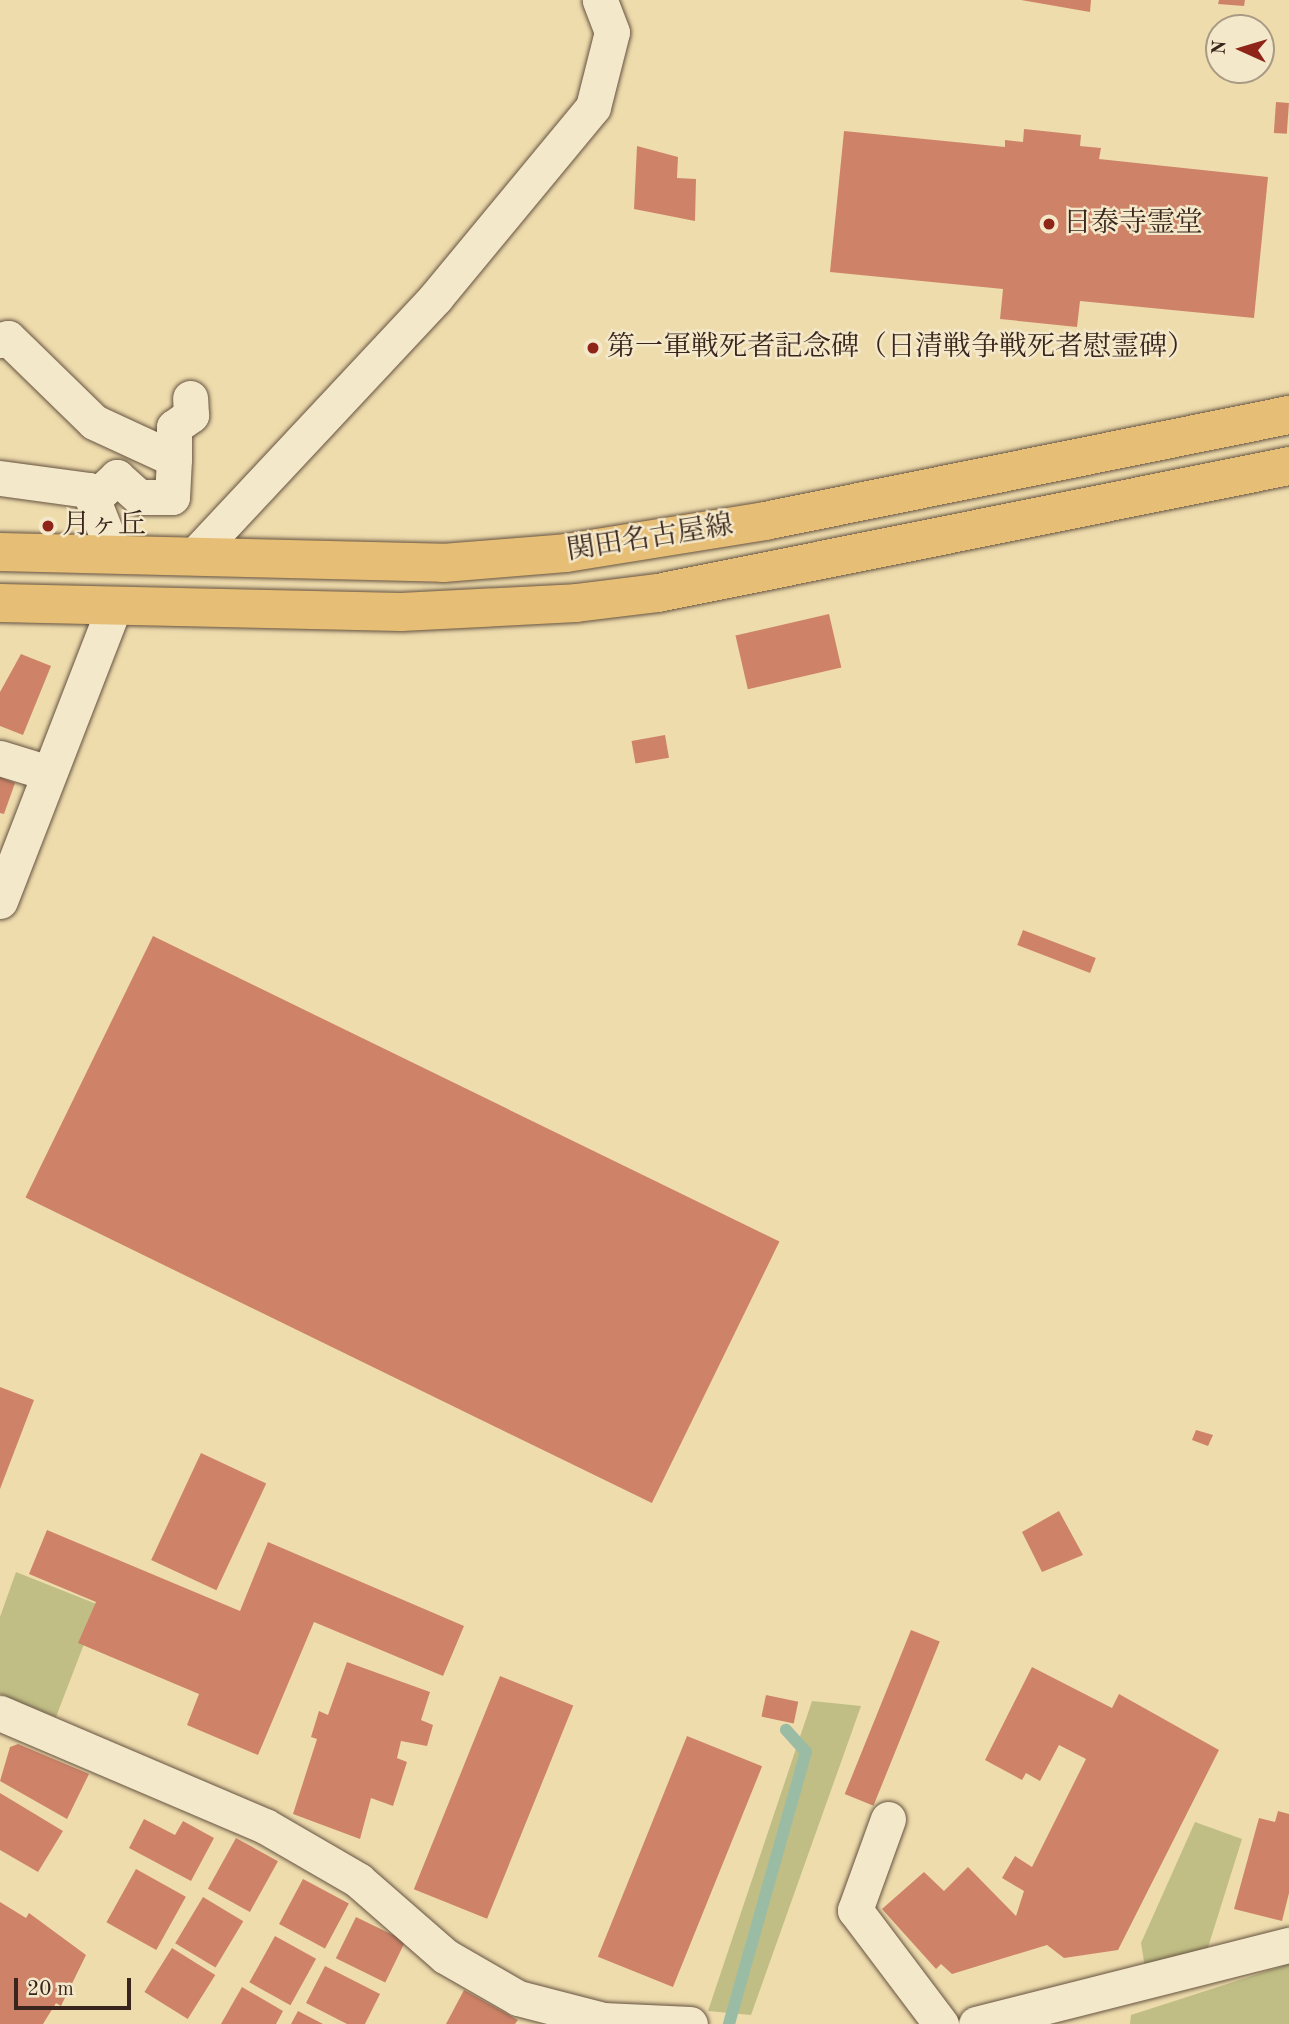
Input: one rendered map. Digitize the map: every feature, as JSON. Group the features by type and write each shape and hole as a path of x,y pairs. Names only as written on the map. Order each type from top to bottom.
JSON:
{"main road":[{"name":"関田名古屋線","path":"0,552 443,564 566,553 765,521 1289,415"},
{"name":"関田名古屋線","path":"0,603 401,612 590,601 698,585 1289,466"}],"street":[{"path":"193,557 436,297 593,107 612,32 600,0"},
{"path":"0,340 8,338 93,422 174,459"},
{"path":"93,499 117,477 139,497 172,498 174,426 191,415 190,398"},
{"path":"0,478 89,490 114,553"},
{"path":"0,901 115,605"},
{"path":"0,758 50,773"},
{"path":"0,1713 265,1826 358,1880 444,1956 519,1998 603,2021 690,2024"},
{"path":"888,1819 855,1910 941,2024"},
{"path":"976,2024 1114,2009 1226,1957 1289,1945"}],"shaded area":[{"path":"16,1572 99,1605 56,1717 0,1694 0,1617"},
{"path":"812,1701 861,1706 751,2015 708,2011"},
{"path":"1195,1822 1242,1839 1205,1957 1146,1974 1141,1943"},
{"path":"1289,1964 1289,2024 1130,2024 1131,2015"}],"building":[{"path":"1021,0 1091,0 1090,12"},
{"path":"1219,0 1245,0 1244,6 1218,4"},
{"path":"1276,102 1289,103 1287,134 1274,133"},
{"name":"日泰寺霊堂","path":"1024,129 1081,135 1080,146 1101,148 1099,159 1268,177 1254,318 1080,301 1077,327 1000,319 1003,289 830,272 844,131 1005,147 1005,140 1023,142"},
{"path":"637,146 678,157 677,178 696,179 695,221 634,209"},
{"path":"829,614 841,668 748,689 735,636"},
{"path":"21,654 51,666 23,735 0,726 0,692"},
{"path":"665,735 669,758 636,764 632,741"},
{"path":"0,777 15,783 4,814 0,813"},
{"path":"1023,930 1096,958 1090,973 1017,945"},
{"path":"153,936 779,1242 652,1503 25,1198"},
{"path":"0,1387 34,1400 0,1489"},
{"path":"1196,1430 1213,1435 1208,1446 1192,1440"},
{"path":"201,1453 266,1483 216,1590 151,1560"},
{"path":"1059,1511 1083,1555 1042,1572 1022,1532"},
{"path":"47,1530 240,1611 268,1542 464,1626 443,1676 314,1622 258,1755 187,1725 199,1694 78,1643 96,1602 29,1574"},
{"path":"911,1630 940,1642 873,1806 845,1794"},
{"path":"347,1662 430,1692 421,1720 433,1725 427,1746 401,1741 397,1758 407,1762 393,1806 371,1798 360,1839 293,1814 317,1739 311,1737 319,1711 328,1715"},
{"path":"1032,1667 1112,1708 1119,1694 1219,1750 1118,1950 1064,1958 1047,1945 952,1974 941,1964 936,1969 882,1909 924,1872 944,1891 968,1867 1016,1916 1024,1891 1002,1878 1015,1856 1032,1867 1086,1759 1059,1745 1040,1781 1026,1773 1022,1780 985,1760"},
{"path":"500,1676 573,1706 487,1919 414,1889"},
{"path":"766,1695 798,1702 794,1723 761,1717"},
{"path":"687,1736 762,1766 673,1987 598,1957"},
{"path":"18,1744 89,1774 67,1819 0,1781 10,1747"},
{"path":"0,1793 63,1831 38,1872 0,1850"},
{"path":"1278,1811 1289,1814 1289,1893 1282,1921 1234,1909 1259,1818 1275,1822"},
{"path":"144,1819 175,1835 183,1821 214,1838 191,1881 129,1848"},
{"path":"236,1838 278,1861 250,1912 208,1889"},
{"path":"136,1869 186,1897 156,1950 106,1922"},
{"path":"303,1879 349,1903 325,1948 279,1924"},
{"path":"203,1897 243,1921 215,1967 175,1943"},
{"path":"0,1902 26,1918 29,1913 86,1955 61,2006 56,2003 43,2024 0,2024"},
{"path":"356,1917 405,1941 385,1982 336,1958"},
{"path":"275,1936 316,1959 290,2005 249,1982"},
{"path":"172,1948 215,1975 188,2019 144,1992"},
{"path":"325,1966 380,1994 365,2024 347,2024 306,2003"},
{"path":"242,1987 283,2011 276,2024 221,2024"},
{"path":"464,1990 518,2020 515,2024 446,2024"},
{"path":"298,2011 323,2024 291,2024"}],"waterway":[{"path":"729,2024 806,1752 786,1730"}],"place":[{"name":"日泰寺霊堂","path":"1049,224"},
{"name":"第一軍戦死者記念碑（日清戦争戦死者慰霊碑）","path":"593,348"},
{"name":"月ヶ丘","path":"48,526"}]}
